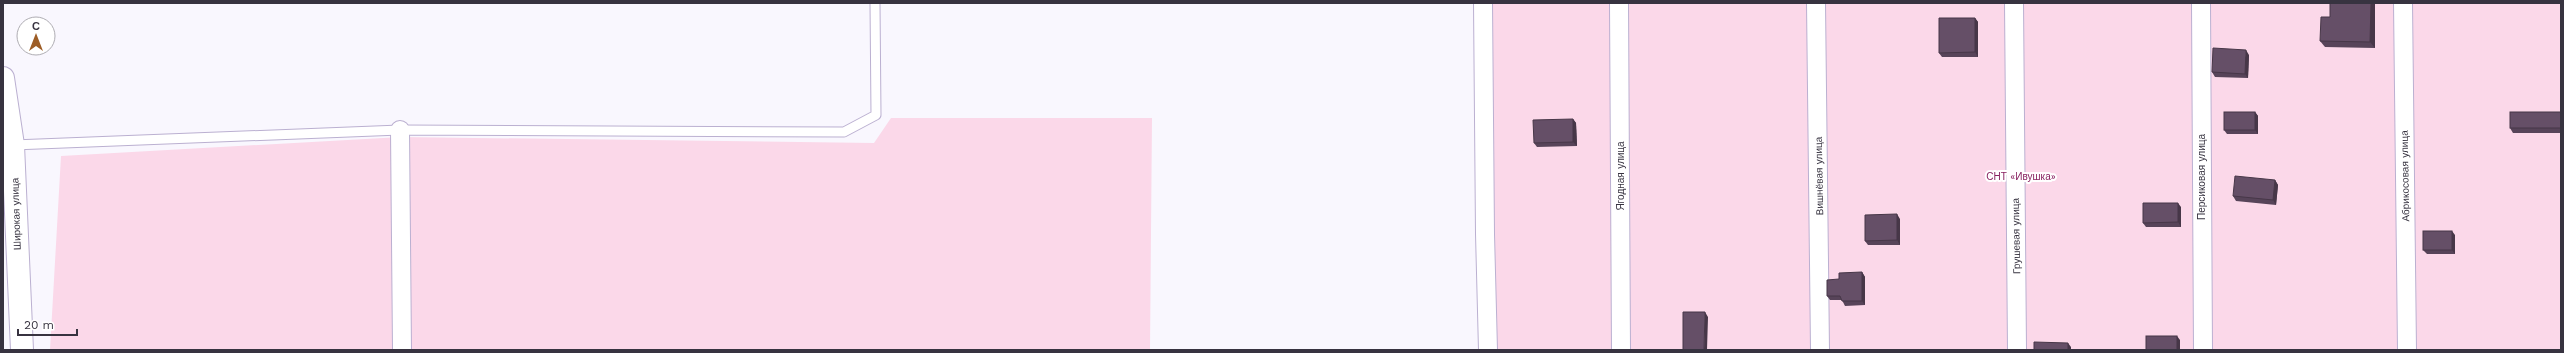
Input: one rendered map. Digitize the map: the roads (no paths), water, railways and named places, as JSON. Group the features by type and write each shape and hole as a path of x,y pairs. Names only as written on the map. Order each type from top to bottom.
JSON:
{"street":[{"path":"1483,3 1485,234 1488,350"},
{"name":"Ягодная улица","path":"1619,3 1621,350"},
{"name":"Вишнёвая улица","path":"1816,3 1820,350"},
{"name":"Грушевая улица","path":"2014,3 2017,350"},
{"name":"Персиковая улица","path":"2201,3 2203,350"},
{"name":"Абрикосовая улица","path":"2403,3 2407,350"},
{"name":"Широкая улица","path":"3,78 13,145 22,350"},
{"path":"400,130 402,350"}],"lane":[{"path":"13,145 400,130 844,132 876,115 875,3"}],"park label":[{"name":"СНТ «Ивушка»","path":"2021,176"}]}
